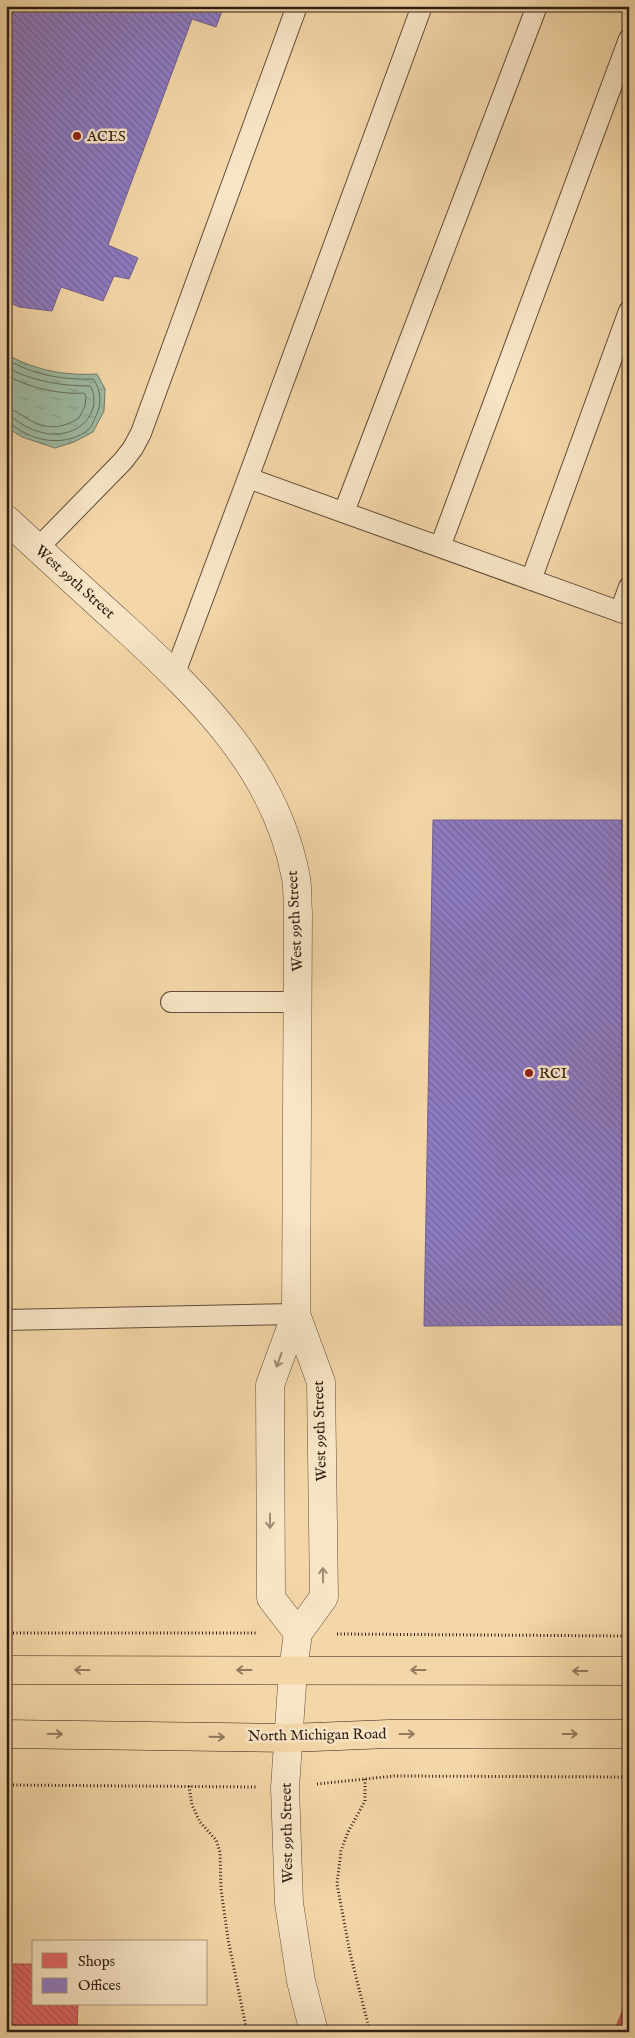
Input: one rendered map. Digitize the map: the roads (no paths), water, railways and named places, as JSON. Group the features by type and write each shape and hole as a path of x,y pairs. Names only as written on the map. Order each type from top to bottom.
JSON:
{"main road":[{"path":"6,1670 629,1671"},
{"name":"North Michigan Road","path":"6,1734 289,1738 389,1734 629,1734"}],"street":[{"name":"West 99th Street","path":"6,519 175,673 206,706 234,741 261,780 282,827 296,880 298,1002 296,1314 270,1385 271,1598 298,1633"},
{"name":"West 99th Street","path":"296,1314 321,1382 324,1597 298,1633 293,1670 285,1788 289,1903 301,1981 314,2032"}],"lane":[{"path":"38,548 123,461 141,433 297,6"},
{"path":"175,673 422,6"},
{"path":"344,512 537,6"},
{"path":"440,546 629,40"},
{"path":"531,580 629,311"},
{"path":"248,478 624,613 629,586"},
{"path":"171,1002 298,1002"},
{"path":"6,1320 296,1314"}],"water":[{"path":"6,354 17,360 50,371 73,374 97,374 105,389 104,411 93,432 74,442 55,448 22,437 6,427"}],"place":[{"name":"ACES","path":"77,136"},
{"name":"RCI","path":"529,1073"}]}
